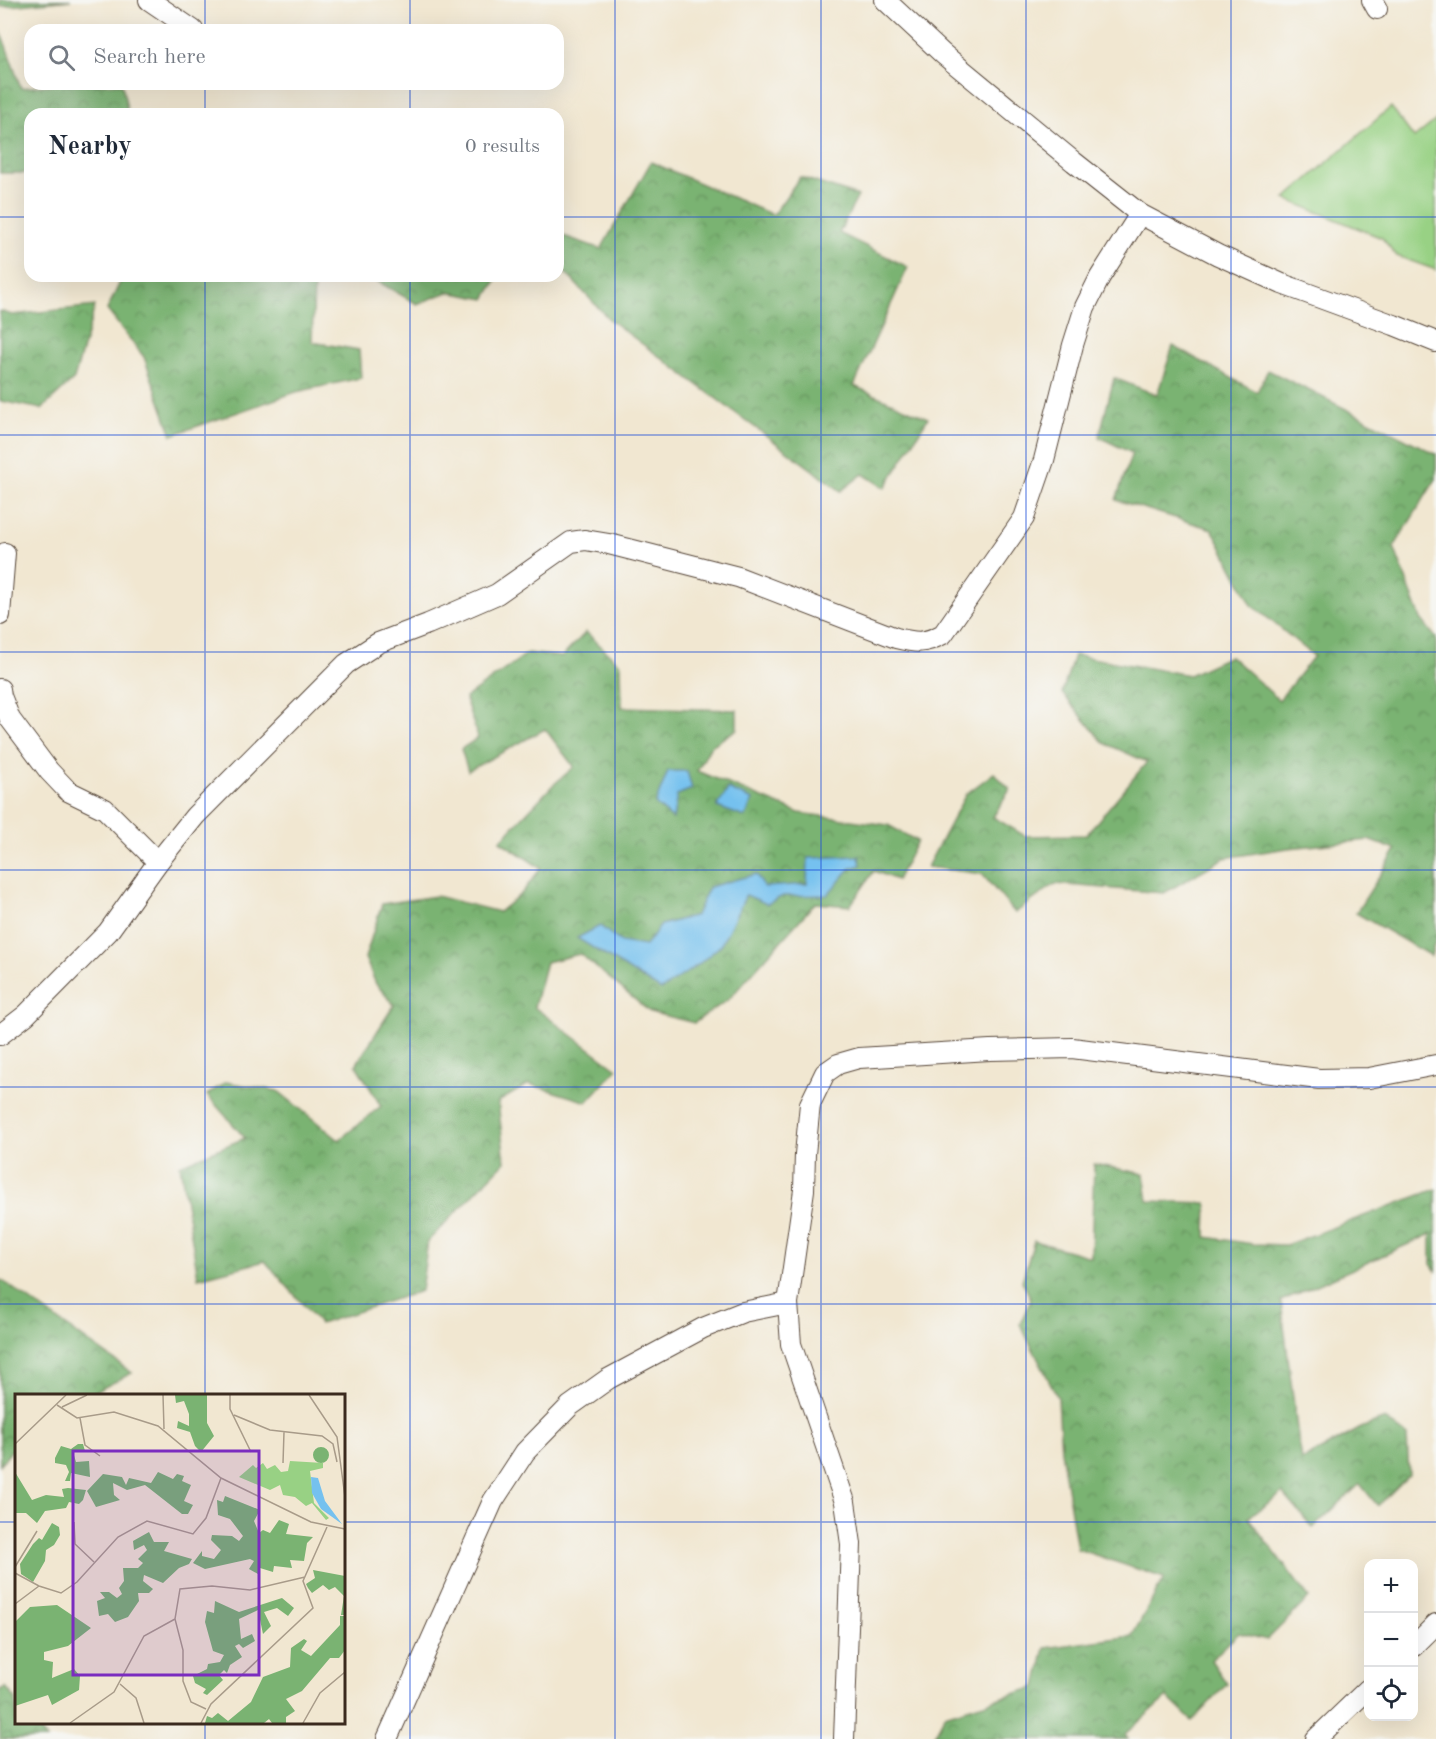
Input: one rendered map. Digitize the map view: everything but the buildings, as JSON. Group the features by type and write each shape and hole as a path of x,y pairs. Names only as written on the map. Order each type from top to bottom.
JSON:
{"street":[{"path":"149,0 184,24"},
{"path":"885,0 944,54 1140,214 1218,255 1282,284 1436,342"},
{"path":"0,1035 26,1015 108,932 158,862 195,816 346,664 378,643 429,624 497,594 571,542 585,540 609,544 738,577 896,639 928,642 943,634 1024,518 1041,470 1072,345 1085,307 1100,277 1140,214"},
{"path":"0,615 5,553"},
{"path":"0,689 10,719 49,771 68,791 105,809 158,862"},
{"path":"844,1739 851,1544 844,1502 791,1344 788,1303 804,1190 810,1104 825,1073 838,1064 859,1058 990,1050 1072,1048 1319,1079 1370,1078 1436,1065"},
{"path":"387,1739 493,1501 525,1452 570,1406 618,1374 704,1328 743,1312 788,1303"},
{"path":"1418,1641 1436,1624"},
{"path":"1316,1739 1364,1693"}],"green space":[{"path":"0,0 71,0 0,7"},
{"path":"0,29 21,88 24,88 24,90 123,90 127,108 24,108 24,173 0,173"},
{"path":"1391,107 1414,138 1436,120 1436,270 1397,256 1382,238 1285,199"},
{"path":"651,162 773,215 800,177 858,196 839,233 908,267 854,386 928,418 885,488 863,474 841,491 610,320 564,271 564,236 601,249"},
{"path":"120,282 310,282 314,284 312,342 359,350 361,378 296,392 172,435 144,357 107,310"},
{"path":"378,282 495,282 485,299 448,292 417,304"},
{"path":"95,306 74,379 42,409 0,401 0,311 12,315"},
{"path":"1173,346 1257,392 1268,370 1436,454 1436,479 1394,547 1421,619 1436,638 1436,938 1431,956 1356,913 1396,850 1369,840 1288,848 1224,858 1164,893 1055,884 1015,913 982,874 927,867 966,794 994,773 1010,789 993,817 1025,836 1086,835 1147,762 1104,743 1062,693 1074,655 1189,675 1230,656 1279,700 1314,656 1252,605 1212,529 1116,500 1132,453 1099,437 1114,378 1157,395"},
{"path":"586,632 621,665 622,707 737,710 737,729 711,746 697,771 799,813 888,825 917,841 897,880 874,871 850,906 815,903 729,999 694,1023 650,1012 580,954 546,962 534,1007 617,1069 587,1102 529,1084 498,1102 505,1162 428,1241 421,1291 320,1324 265,1261 198,1278 180,1165 245,1138 207,1095 226,1082 278,1091 339,1140 381,1106 356,1065 394,1005 376,984 365,958 382,904 436,896 499,912 522,893 541,868 500,841 552,786 574,767 545,729 468,771 461,749 478,738 465,698 528,653 562,657"},
{"path":"1094,1164 1144,1174 1148,1201 1207,1203 1206,1237 1253,1244 1286,1245 1436,1189 1436,1271 1431,1264 1431,1234 1281,1301 1301,1461 1361,1428 1385,1419 1407,1436 1409,1475 1378,1506 1360,1484 1313,1528 1283,1493 1248,1517 1309,1598 1267,1640 1239,1633 1211,1660 1227,1684 1192,1721 1167,1697 1125,1734 1128,1739 932,1739 945,1715 1036,1687 1045,1648 1132,1636 1164,1578 1077,1549 1061,1451 1058,1398 1020,1324 1031,1299 1022,1281 1034,1241 1091,1257"},
{"path":"0,1279 132,1373 91,1394 15,1394 15,1446 0,1465"},
{"path":"6,1687 15,1699 15,1724 35,1724 47,1739 0,1739 0,1690"}],"water":[{"path":"668,771 687,771 692,789 677,795 673,819 655,804"},
{"path":"728,789 753,800 745,817 717,807"},
{"path":"859,856 861,865 850,869 827,895 783,896 767,904 746,895 721,945 699,964 661,990 577,938 600,926 621,942 645,946 661,925 696,915 709,887 756,874 764,887 807,884 808,858"}]}
